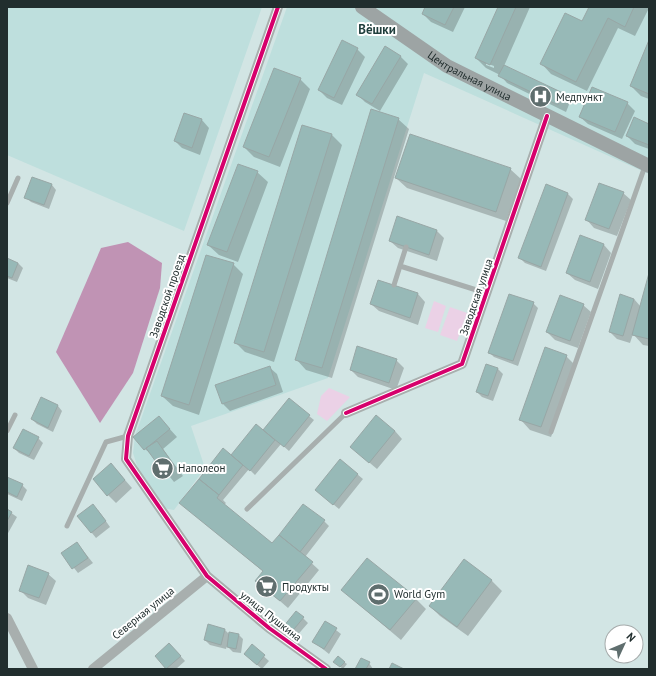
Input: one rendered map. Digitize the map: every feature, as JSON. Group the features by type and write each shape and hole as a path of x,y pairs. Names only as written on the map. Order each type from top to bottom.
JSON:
{"street":[{"name":"Заводской проезд","path":"207,576 126,459 128,436 278,7"},
{"name":"Центральная улица","path":"362,7 447,66 647,166"},
{"name":"Заводская улица","path":"346,413 462,364 547,116"},
{"name":"Северная улица","path":"93,669 207,576"},
{"name":"улица Пушкина","path":"207,576 270,628 326,669"},
{"path":"7,618 33,669"}],"lane":[{"path":"551,432 647,166"},
{"path":"7,204 18,178"},
{"path":"394,285 406,247"},
{"path":"400,266 486,293"},
{"path":"247,509 346,413"},
{"path":"7,431 15,415"},
{"path":"67,526 106,442 128,436"}],"shaded area":[{"path":"7,7 262,7 184,231 7,155"},
{"path":"287,7 649,7 649,174 424,73 328,378 191,426 205,468 174,510 163,508 141,478 133,453 135,436"},
{"path":"128,242 162,263 160,288 133,373 100,423 56,352 101,248"},
{"path":"434,301 446,306 438,332 425,328"},
{"path":"450,307 467,313 457,341 440,335"},
{"path":"329,388 350,397 327,421 317,414 321,396"}],"building":[{"path":"425,7 454,7 445,25 422,14"},
{"path":"498,7 516,7 490,65 475,58"},
{"path":"589,7 634,7 625,27 608,18 576,82 540,64 565,13 582,21"},
{"path":"342,40 358,48 334,98 318,90"},
{"path":"649,40 649,94 630,86"},
{"path":"385,46 401,56 372,104 356,95"},
{"path":"504,65 563,93 558,105 498,76"},
{"path":"274,68 301,78 269,157 243,147"},
{"path":"592,87 628,102 615,132 579,117"},
{"path":"371,109 399,118 322,368 295,360"},
{"path":"184,113 202,119 192,148 174,141"},
{"path":"634,117 649,124 649,145 626,136"},
{"path":"302,125 332,134 264,352 234,343"},
{"path":"410,134 511,168 496,212 395,178"},
{"path":"238,164 258,171 227,252 207,245"},
{"path":"32,177 52,184 44,205 24,198"},
{"path":"599,183 624,192 609,229 585,220"},
{"path":"546,184 568,193 541,267 518,258"},
{"path":"397,216 437,230 429,255 389,241"},
{"path":"580,235 604,244 590,282 566,273"},
{"path":"206,255 234,263 189,405 161,396"},
{"path":"7,258 18,263 12,278 7,276"},
{"path":"649,273 649,339 632,335"},
{"path":"378,280 418,293 410,318 370,304"},
{"path":"509,294 534,302 513,361 488,353"},
{"path":"620,294 634,299 623,336 609,332"},
{"path":"560,295 584,304 570,341 546,332"},
{"path":"357,346 397,359 389,383 350,370"},
{"path":"545,347 567,355 541,427 519,420"},
{"path":"486,364 498,368 488,396 476,392"},
{"path":"270,366 276,385 222,404 215,385"},
{"path":"41,397 58,405 48,428 31,419"},
{"path":"289,398 310,415 284,447 263,430"},
{"path":"376,415 395,431 369,463 350,447"},
{"path":"159,416 170,429 144,450 133,437"},
{"path":"256,424 275,440 250,471 231,455"},
{"path":"23,429 39,437 29,456 13,448"},
{"path":"157,441 176,468 166,476 146,448"},
{"path":"223,448 243,465 219,495 199,479"},
{"path":"340,459 358,474 333,505 315,490"},
{"path":"111,463 125,480 107,496 93,479"},
{"path":"7,477 23,484 17,497 7,492"},
{"path":"199,479 219,495 217,498 272,543 279,535 313,562 280,601 255,581 263,571 179,503"},
{"path":"93,504 106,521 91,533 77,516"},
{"path":"303,504 325,520 300,552 279,535"},
{"path":"7,509 12,512 7,521"},
{"path":"77,542 88,558 72,569 61,553"},
{"name":"World Gym","path":"367,558 417,598 390,630 341,590"},
{"path":"464,559 492,580 457,627 429,606"},
{"path":"28,565 49,573 39,598 19,591"},
{"path":"296,611 304,617 290,634 283,627"},
{"path":"325,621 337,628 324,649 312,642"},
{"path":"208,624 225,629 221,645 204,640"},
{"path":"229,632 239,634 236,649 227,647"},
{"path":"169,643 181,656 166,669 155,656"},
{"path":"252,644 265,655 257,665 244,654"},
{"path":"338,656 345,662 340,667 333,662"},
{"path":"361,658 370,662 366,669 355,669"},
{"path":"392,663 404,669 389,669"}],"cycle path":[{"path":"278,7 128,436 126,459 207,576 269,628 326,669"},
{"path":"346,413 462,364 547,116"}],"place":[{"name":"Медпункт","path":"541,97"},
{"name":"Наполеон","path":"163,468"},
{"name":"Продукты","path":"266,587"},
{"name":"World Gym","path":"379,594"}],"district":[{"name":"Вёшки","path":"377,29"}]}
